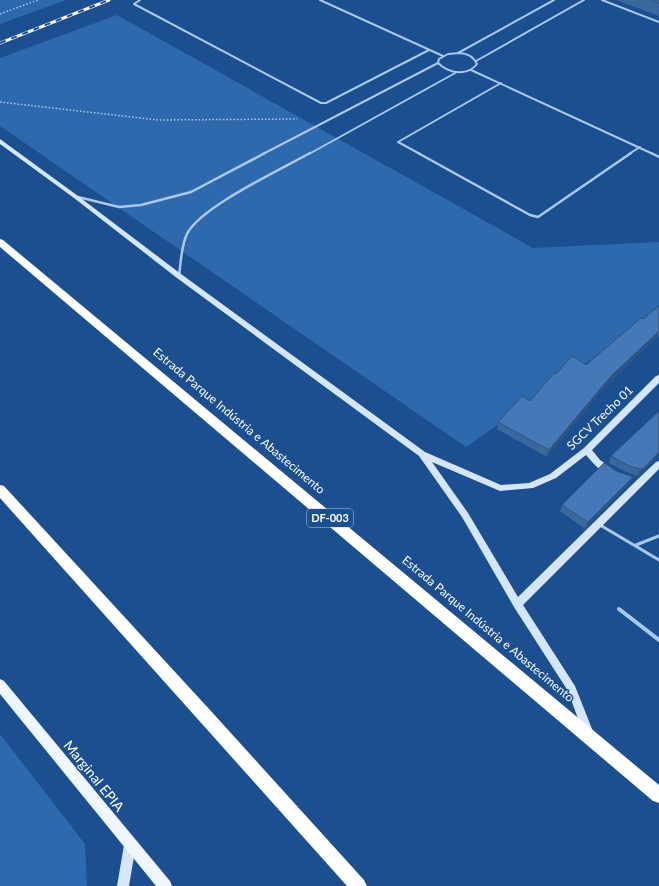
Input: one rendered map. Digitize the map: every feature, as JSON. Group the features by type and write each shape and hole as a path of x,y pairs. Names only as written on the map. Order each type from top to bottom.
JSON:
{"highway":[{"name":"Estrada Parque Indústria e Abastecimento","path":"0,242 659,795"},
{"path":"0,490 358,886"}],"main road":[{"name":"Marginal EPIA","path":"0,685 130,846 165,886"}],"street":[{"path":"0,141 179,276 422,454 465,515 517,604 572,689 589,735"},
{"name":"SGCV Trecho 01","path":"422,454 500,488 530,486 554,476 587,450 659,378"},
{"path":"587,450 597,462 617,476"},
{"path":"517,604 598,524 636,481 659,464"},
{"path":"123,886 130,846"}],"lane":[{"path":"140,0 134,4 321,103 326,103 429,50"},
{"path":"320,0 443,56"},
{"path":"76,197 119,207 142,205 166,200 191,192 438,63 439,59 443,56 458,53 554,0"},
{"path":"476,61 584,0"},
{"path":"602,0 659,22"},
{"path":"458,53 466,54 476,61"},
{"path":"471,70 477,64 476,61"},
{"path":"438,63 442,68 449,71 457,72 471,70 659,156"},
{"path":"179,276 183,243 188,229 200,217 219,204 457,72"},
{"path":"501,83 398,142 534,217 541,216 640,148"},
{"path":"598,524 636,545 659,560"},
{"path":"636,545 659,536"},
{"path":"619,609 659,640"}],"path":[{"path":"0,14 38,0"},
{"path":"0,102 158,120 312,119 322,123"}],"shaded area":[{"path":"0,0 66,0 0,24"},
{"path":"117,15 533,248 659,242 659,312 466,447 0,126 0,58"},
{"path":"0,734 85,844 87,886 0,886"}],"building":[{"path":"651,0 659,0 659,3"},
{"path":"659,306 659,331 611,376 549,450 498,422 522,396 530,401 554,373 556,374 572,356 586,365 641,318 643,319"},
{"path":"659,411 659,452 643,469 629,466 611,456"},
{"path":"604,463 616,471 633,477 588,522 562,505"}],"railway":[{"path":"0,43 109,0"}]}
